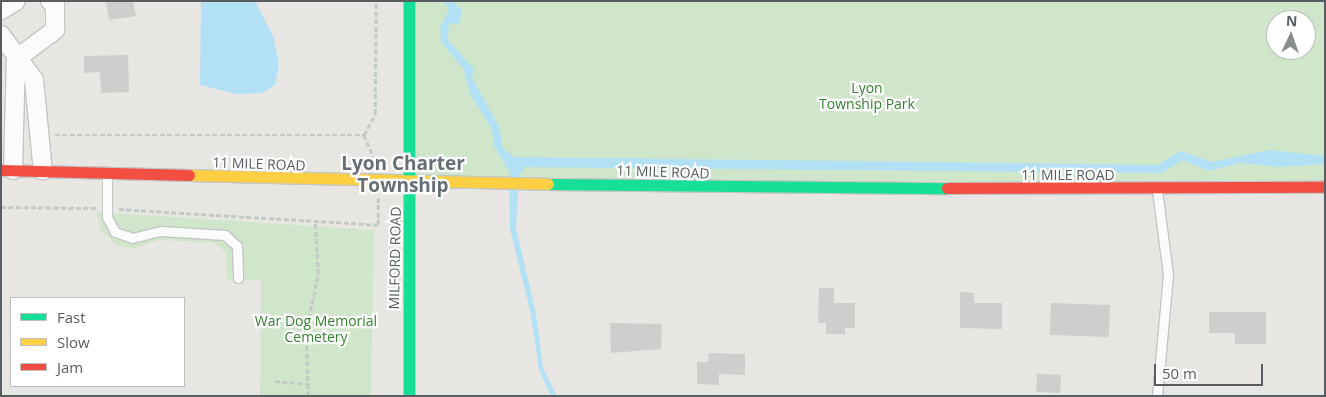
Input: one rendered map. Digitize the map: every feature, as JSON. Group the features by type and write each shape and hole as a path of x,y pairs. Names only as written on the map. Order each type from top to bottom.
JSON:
{"street":[{"path":"1,10 16,1"},
{"path":"7,170 16,59 55,30 55,4 50,1"},
{"name":"MILFORD ROAD","path":"409,1 411,184 409,396"},
{"path":"1,34 16,59 34,80 39,97 44,171"},
{"name":"11 MILE ROAD","path":"7,170 411,184 1157,190 1325,187"}],"lane":[{"path":"107,174 107,217 115,232 132,238 161,231 225,235 237,246 238,278"},
{"path":"1157,190 1168,275 1158,396"}],"path":[{"path":"364,135 375,114 376,1"},
{"path":"308,396 306,334 318,274 315,222"},
{"path":"275,381 308,384"}],"green space":[{"name":"Lyon Township Park","path":"409,1 1325,1 1325,185 411,184"},
{"name":"War Dog Memorial Cemetery","path":"96,212 374,230 371,396 260,396 261,280 227,280 226,253 215,243 159,240 135,248 117,246 101,230"}],"water":[{"path":"201,1 255,1 273,36 279,64 275,85 262,93 236,94 200,85"},
{"path":"443,1 453,1 462,11 459,24 449,23 448,40 474,69 472,78 499,126 503,148 514,157 1158,165 1180,151 1212,162 1269,150 1325,156 1325,164 1278,167 1240,163 1209,171 1183,160 1161,173 525,167 519,176 516,228 536,314 543,368 557,396 551,396 539,370 531,315 510,229 509,171 494,146 492,129 470,94 463,68 441,42 440,28 449,9"}],"building":[{"path":"106,1 133,1 136,16 109,20"},
{"path":"128,55 129,92 101,93 100,72 84,73 84,56"},
{"path":"819,288 834,288 834,303 855,303 855,328 845,328 845,334 826,334 826,323 818,323"},
{"path":"960,292 974,293 974,303 1002,303 1002,329 960,328"},
{"path":"1051,303 1110,305 1109,337 1050,335"},
{"path":"1209,312 1266,312 1266,344 1235,344 1235,333 1209,333"},
{"path":"610,323 662,324 661,349 611,353"},
{"path":"709,353 745,354 745,375 719,374 719,385 697,384 697,362 708,362"},
{"path":"1037,374 1061,375 1060,393 1036,392"}],"traffic: fast":[{"path":"409,1 409,396"},
{"path":"548,184 947,188"}],"traffic: slow":[{"path":"189,175 548,184"}],"traffic: jam":[{"path":"1,170 189,175"},
{"path":"947,188 1325,187"}],"district":[{"name":"Lyon Charter Township","path":"403,175"}]}
